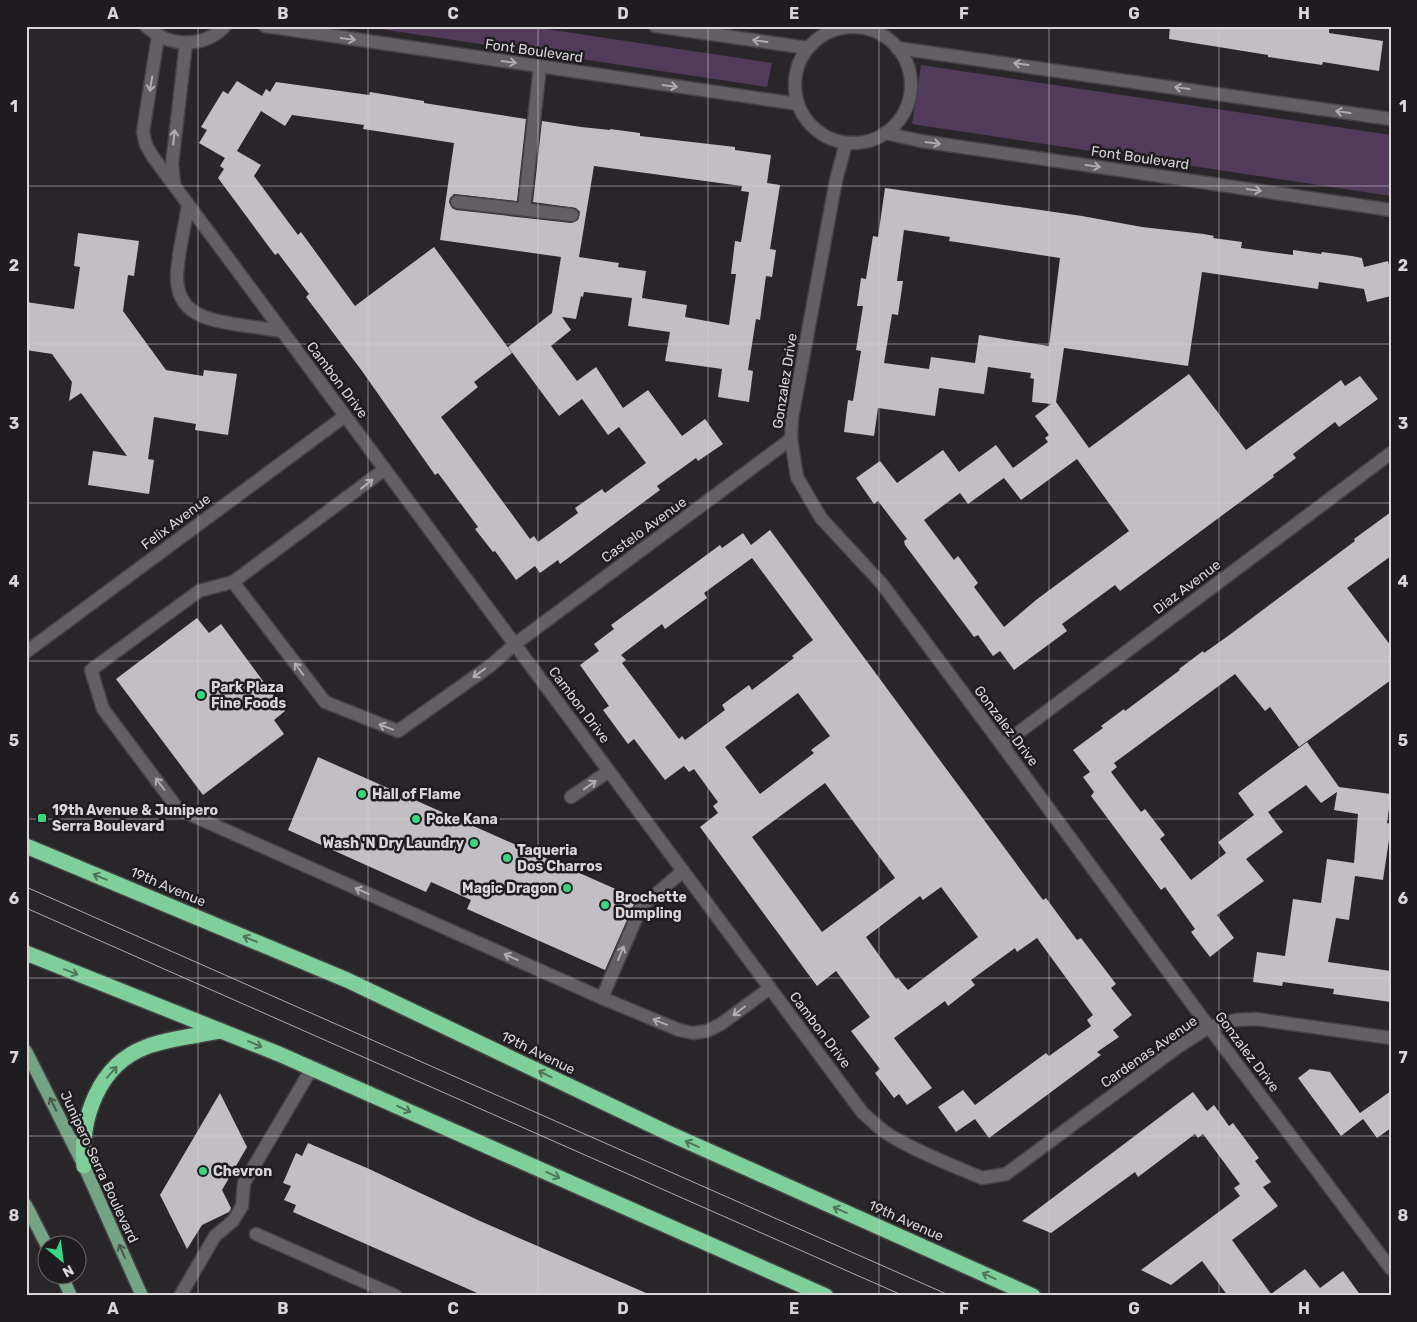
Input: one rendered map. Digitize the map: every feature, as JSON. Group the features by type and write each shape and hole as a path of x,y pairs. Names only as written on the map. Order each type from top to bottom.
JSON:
{"highway":[{"name":"19th Avenue","path":"26,846 347,980 666,1132 1033,1296"},
{"path":"26,953 312,1068 826,1296"},
{"path":"84,1166 84,1132 88,1116 100,1087 115,1068 133,1053 154,1044 223,1031"}],"main road":[{"name":"Junipero Serra Boulevard","path":"26,1052 84,1166 142,1296"},
{"path":"26,1206 41,1234"},
{"path":"66,1284 71,1296"}],"street":[{"path":"146,26 158,36 186,43 212,36 225,26"},
{"name":"Font Boulevard","path":"265,26 798,104"},
{"path":"655,26 808,48"},
{"path":"861,27 887,38 897,48 909,69 910,93 902,116 885,133 866,142 846,143 833,140 812,126 804,116 798,104 795,86 797,69 808,48 819,38 832,31 861,27"},
{"name":"Cambon Drive","path":"158,36 143,132 146,145 188,205 862,1112 891,1137 982,1178 1006,1174"},
{"path":"174,186 172,164 186,43"},
{"path":"897,48 1391,119"},
{"path":"524,209 540,67"},
{"name":"Font Boulevard","path":"885,133 921,141 1391,210"},
{"name":"Gonzalez Drive","path":"846,143 834,190 792,418 791,439 797,477 821,518 882,584 1209,1027 1391,1269"},
{"path":"457,202 572,215"},
{"path":"188,205 177,278 183,303 193,312 207,319 282,331"},
{"name":"Felix Avenue","path":"26,652 345,416"},
{"name":"Castelo Avenue","path":"234,582 325,702 398,731 490,666 515,644 791,439"},
{"name":"Diaz Avenue","path":"1002,745 1391,452"},
{"path":"385,469 234,582 199,591 91,670 103,709 178,809 602,998 680,1030 694,1032 707,1031 721,1024 770,988"},
{"path":"571,797 609,771"},
{"path":"602,998 641,907 683,871"},
{"name":"Cardenas Avenue","path":"1006,1174 1178,1047 1209,1027 1236,1020 1256,1019 1391,1038"},
{"path":"180,1296 215,1236 233,1221 242,1206 244,1183 312,1068"},
{"path":"256,1234 375,1292 396,1296"}],"shaded area":[{"path":"361,26 526,26 772,63 767,87"},
{"path":"921,65 1391,135 1391,196 912,124"}],"building":[{"path":"1170,26 1311,26 1329,29 1329,33 1383,41 1379,71 1323,62 1322,65 1268,57 1268,55 1169,39"},
{"path":"237,81 262,96 266,89 270,92 276,82 369,95 370,92 424,101 424,103 526,119 517,201 454,194 449,202 452,208 456,210 571,223 578,220 580,212 576,208 533,202 542,121 640,133 640,136 735,147 735,150 771,155 767,183 780,185 770,249 776,250 772,277 766,276 760,320 756,319 748,370 753,371 749,402 718,397 722,369 665,361 670,332 628,326 632,298 584,292 583,297 581,296 576,319 562,317 571,330 551,346 577,381 596,367 623,408 648,390 682,436 705,419 723,444 698,461 696,458 657,486 660,490 560,564 558,560 540,573 535,566 516,580 495,551 493,552 475,529 478,527 438,473 435,475 362,371 306,297 309,294 278,253 275,255 218,178 224,169 220,166 225,158 199,143 207,130 201,127 223,91 228,94","holes":["261,111 285,126 292,115 364,125 363,129 454,143 440,240 561,257 552,313 508,347 559,416 582,399 608,435 619,427 646,463 605,493 602,489 575,508 578,513 538,542 534,536 530,539 441,417 478,387 474,382 512,353 434,247 355,306 301,232 298,235 254,176 261,165 237,151","594,166 742,186 741,191 749,192 741,242 735,241 731,274 736,274 729,325 685,317 687,305 642,298 646,271 618,267 619,263 579,257"]},
{"path":"885,188 1082,216 1142,227 1204,234 1214,236 1213,238 1242,242 1241,248 1293,255 1293,250 1352,256 1362,258 1364,267 1388,261 1391,273 1391,296 1367,302 1364,289 1319,282 1318,289 1202,272 1188,366 1064,348 1056,402 1089,448 1189,374 1246,450 1341,380 1345,386 1360,376 1378,399 1339,427 1335,422 1293,454 1296,458 1273,475 1274,477 1120,591 1115,585 1062,624 1067,631 1014,670 1000,651 993,656 978,635 974,637 905,545 904,541 907,539 878,501 874,504 856,478 880,461 897,483 943,450 959,472 996,445 1013,468 1048,442 1045,438 1049,435 1035,416 1051,404 1032,402 1034,379 1030,378 1031,373 988,367 984,394 939,388 935,416 878,408 874,436 844,432 848,400 853,401 861,351 856,350 863,306 857,306 861,278 866,279 873,236 878,237","holes":["904,230 950,237 949,241 1060,258 1049,346 979,335 975,363 931,357 929,369 884,363 892,314 898,315 903,281 897,281","1077,459 1129,531 1036,600 1004,627 974,587 978,583 958,556 954,560 924,520 960,493 968,504 1004,478 1021,500"]},
{"path":"78,233 139,241 134,276 128,275 123,311 166,370 203,376 204,370 237,374 228,435 195,430 196,424 154,417 148,459 154,460 149,494 88,485 93,451 127,456 81,393 69,401 72,382 52,354 26,350 26,302 74,309 80,267 74,266"},
{"path":"1391,512 1391,556 1347,588 1391,646 1391,680 1299,747 1270,707 1265,711 1235,674 1114,763 1117,767 1111,772 1141,812 1145,809 1165,835 1160,839 1191,880 1226,853 1218,842 1254,815 1238,793 1307,742 1339,787 1391,794 1387,823 1391,824 1391,826 1383,880 1355,876 1349,920 1336,918 1328,962 1391,971 1391,1002 1333,994 1334,989 1283,982 1282,986 1253,982 1257,952 1285,956 1293,899 1321,903 1327,859 1354,863 1358,814 1334,810 1337,792 1321,803 1306,785 1268,812 1283,832 1246,859 1264,881 1217,915 1234,938 1210,957 1191,932 1195,929 1165,887 1161,890 1091,796 1094,792 1083,777 1090,772 1073,750 1103,728 1101,726 1124,709 1125,711 1203,651 1204,653 1228,636"},
{"path":"770,530 1043,900 1046,898 1077,940 1081,938 1116,984 1111,988 1132,1015 1113,1030 1119,1037 1097,1052 1101,1055 989,1138 975,1119 956,1132 938,1107 963,1090 975,1105 1046,1053 1049,1056 1091,1026 1087,1020 1093,1015 1037,938 1017,952 1015,948 971,980 975,985 948,1006 945,1001 894,1038 932,1088 907,1105 899,1094 894,1098 875,1073 880,1069 851,1031 870,1017 836,971 817,986 700,827 718,813 713,806 718,802 694,769 689,772 684,766 665,780 634,739 628,744 603,710 609,706 580,665 599,651 594,644 614,629 611,625 720,545 722,548 743,533 751,545","holes":["752,558 813,640 792,656 794,658 752,690 749,685 722,705 725,710 685,740 682,736 679,739 622,663 626,660 621,655 662,624 665,629 707,598 704,593","798,693 830,736 811,750 814,753 760,794 725,747","825,783 895,878 822,932 752,837","941,887 978,937 908,990 898,978 896,979 866,937 920,896 923,900"]},
{"name":"Park Plaza Fine Foods","path":"197,618 209,633 221,624 285,711 274,720 284,734 203,795 116,679"},
{"path":"318,757 638,899 634,904 605,970 467,909 471,900 431,882 426,892 288,830"},
{"path":"1310,1069 1330,1072 1360,1113 1391,1091 1391,1128 1377,1138 1363,1119 1341,1136 1298,1078"},
{"path":"1193,1092 1207,1111 1214,1105 1229,1126 1233,1123 1259,1158 1255,1161 1271,1182 1263,1187 1278,1206 1232,1240 1271,1294 1305,1269 1320,1288 1343,1271 1361,1296 1228,1296 1202,1261 1171,1285 1141,1270 1240,1196 1234,1188 1240,1184 1203,1134 1198,1138 1195,1134 1138,1177 1135,1172 1051,1233 1022,1221"},
{"path":"220,1093 247,1147 222,1190 231,1208 229,1212 202,1225 187,1249 160,1195"},
{"path":"308,1143 367,1168 480,1221 653,1296 484,1296 293,1212 296,1205 284,1200 291,1186 283,1183 296,1153 302,1156"}],"tram line":[{"path":"26,887 951,1296"},
{"path":"26,908 904,1296"}],"place":[{"name":"Park Plaza Fine Foods","path":"201,695"},
{"name":"Hall of Flame","path":"362,794"},
{"name":"19th Avenue & Junipero Serra Boulevard","path":"42,818"},
{"name":"Poke Kana","path":"416,819"},
{"name":"Wash 'N Dry Laundry","path":"474,843"},
{"name":"Taqueria Dos Charros","path":"507,858"},
{"name":"Magic Dragon","path":"567,888"},
{"name":"Brochette Dumpling","path":"605,905"},
{"name":"Chevron","path":"203,1171"}]}
